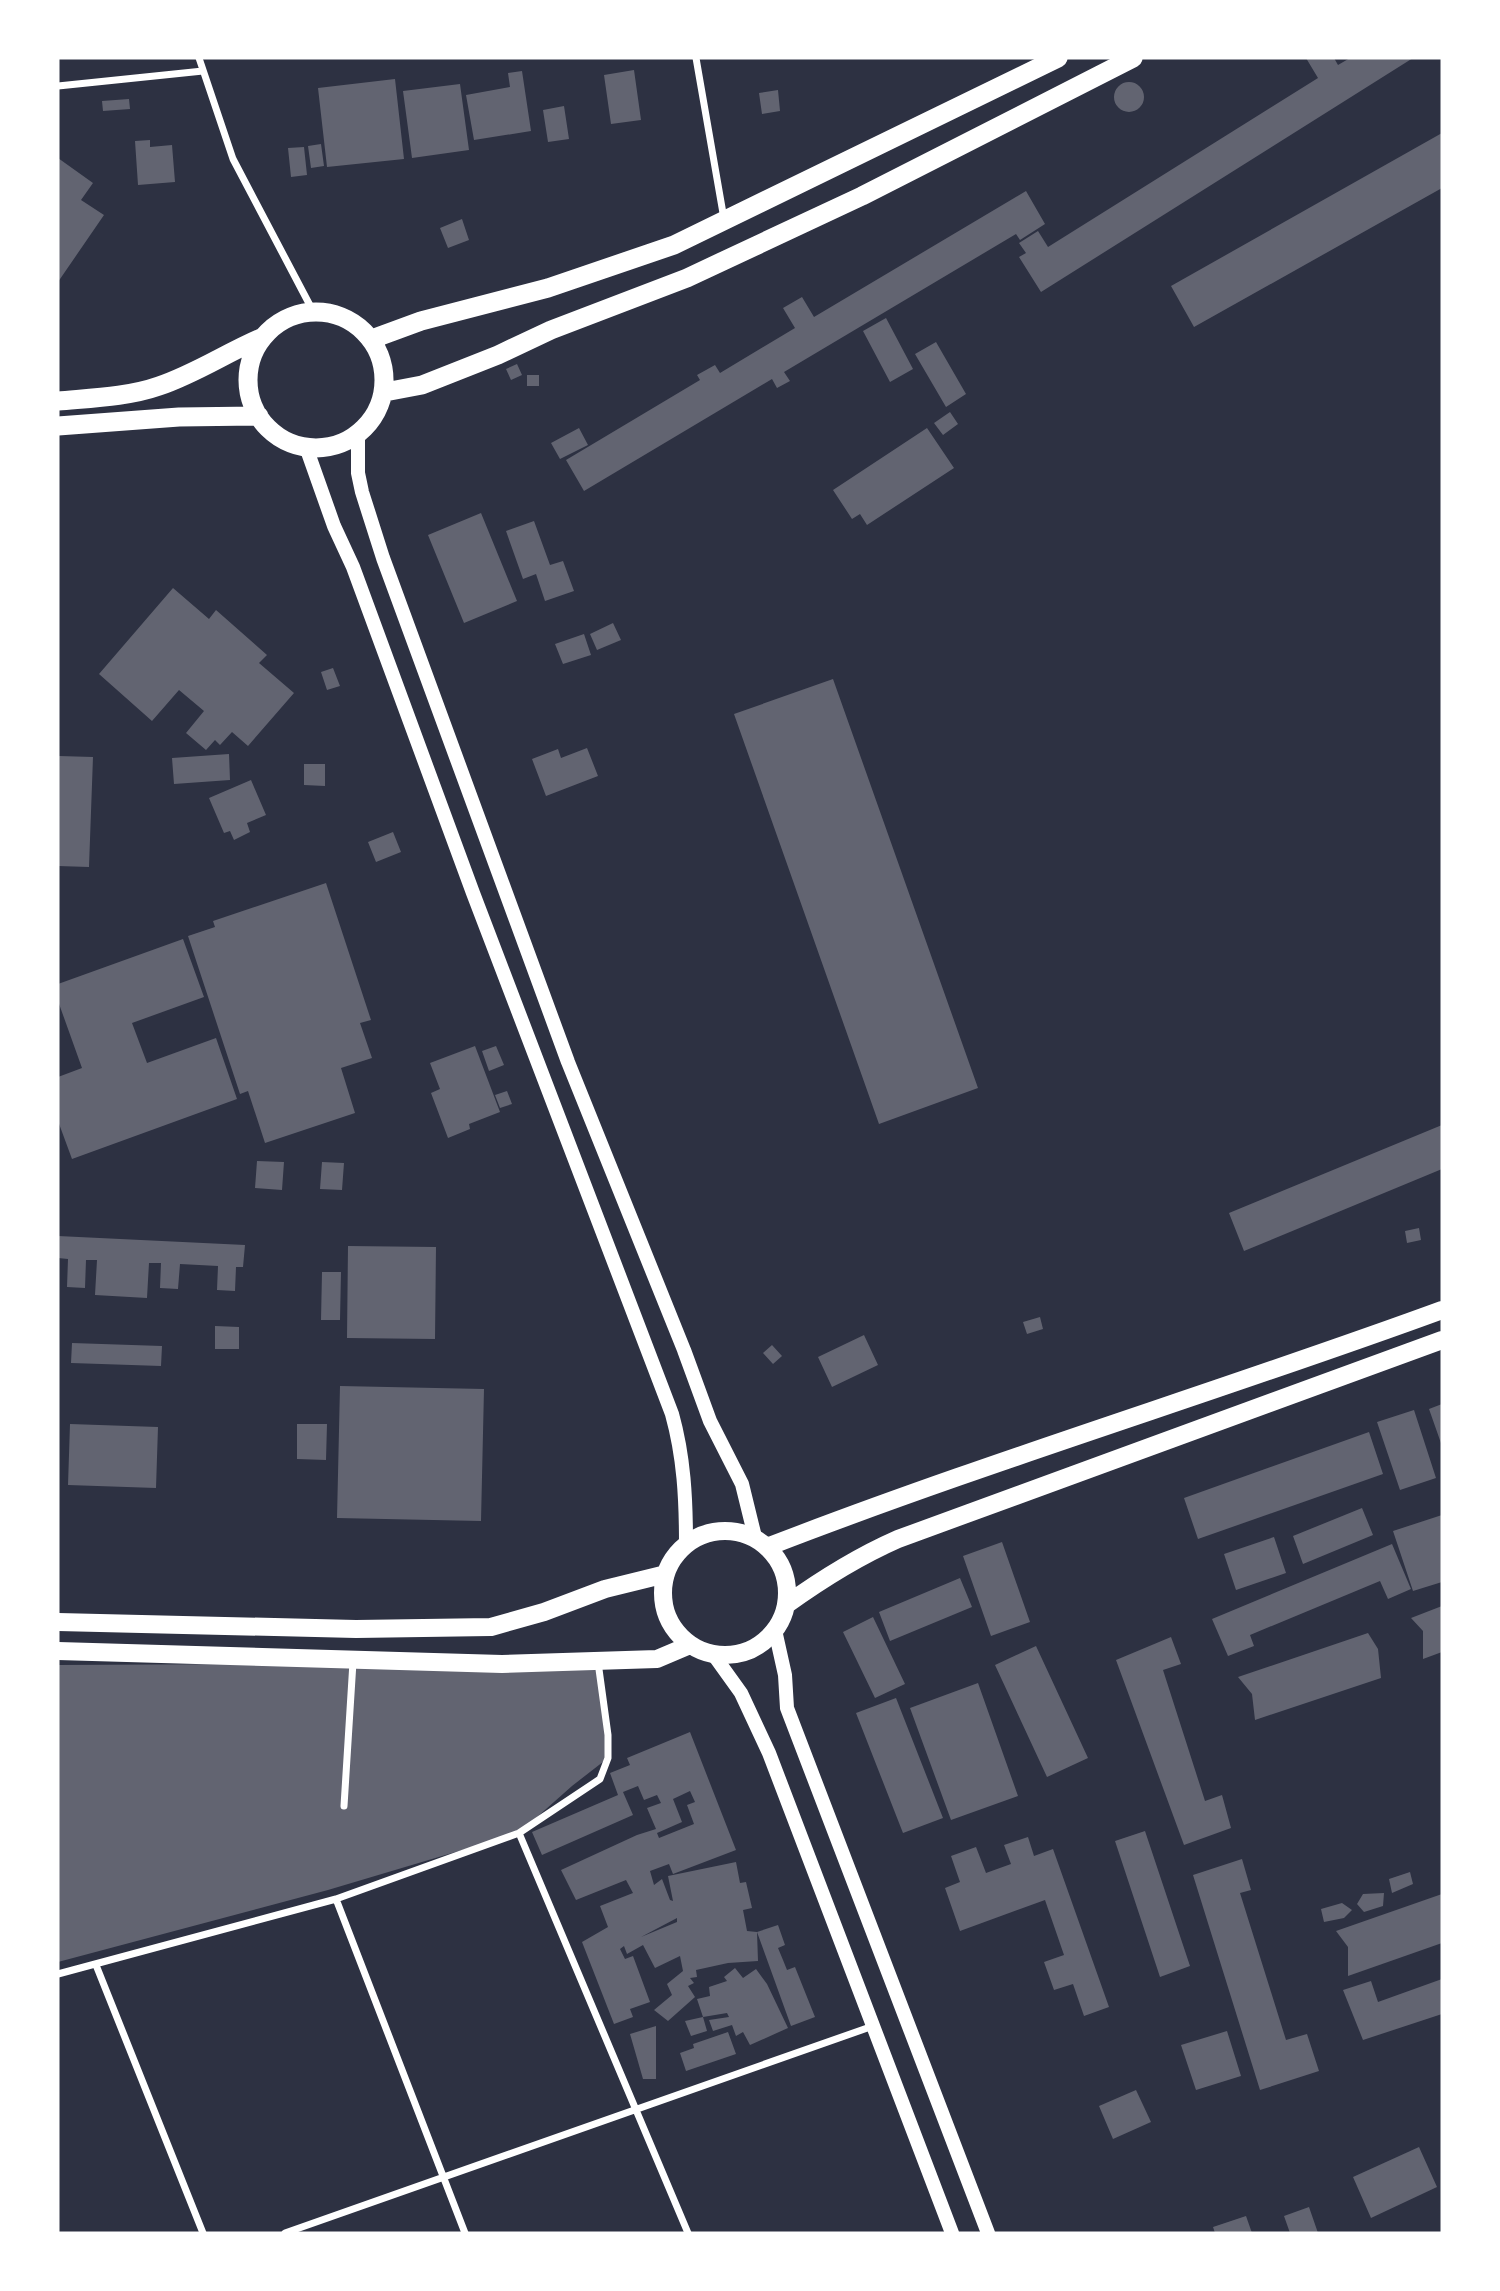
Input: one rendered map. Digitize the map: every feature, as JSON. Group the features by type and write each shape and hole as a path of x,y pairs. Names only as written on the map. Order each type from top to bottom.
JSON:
{"highway":[{"path":"372,340 421,321 535,292 674,245 1058,58"},
{"path":"385,392 422,385 487,360 563,325 687,278 862,195 1133,58"},
{"path":"58,401 156,388 189,375 228,352 261,338 276,324 294,316 314,313 352,322 372,340 384,365 385,392 376,414 358,433 333,445 306,447 273,433 258,416 250,397 248,377 252,356 261,338"},
{"path":"58,426 179,417 258,416"}],"main road":[{"path":"358,433 358,473 383,558 568,1062 710,1421 742,1484 761,1542 782,1567 787,1592 786,1605 775,1630 758,1646 736,1655 713,1654 690,1645 676,1631 666,1613 663,1594 666,1574 674,1557 686,1544 708,1532 732,1530 761,1542 1135,1417 1442,1310"},
{"path":"306,447 668,1402 681,1446 686,1488 686,1544"},
{"path":"786,1605 861,1555 898,1539 1442,1340"},
{"path":"1135,1417 1147,1447"},
{"path":"58,1622 356,1629 491,1627 544,1612 604,1589 666,1574"},
{"path":"775,1630 785,1675 787,1708 988,2233"},
{"path":"58,1651 502,1664 657,1658 690,1645"},
{"path":"713,1654 741,1693 764,1742 952,2233"}],"street":[{"path":"199,58 233,159 314,313"},
{"path":"696,58 724,222"},
{"path":"58,86 203,71"},
{"path":"344,1806 353,1661"},
{"path":"58,1974 336,1899 519,1833 600,1779 608,1758 608,1735 598,1662"},
{"path":"519,1833 688,2233"},
{"path":"336,1899 465,2233"},
{"path":"96,1965 203,2233"},
{"path":"285,2233 873,2026"}],"building":[{"path":"1306,58 1334,58 1338,65 1350,58 1413,58 1041,292 1019,257 1026,253 1019,243 1038,231 1048,247 1318,78"},
{"path":"634,70 641,120 611,124 604,75"},
{"path":"522,71 531,131 474,140 466,95 510,87 508,73"},
{"path":"395,79 404,159 327,167 318,88"},
{"path":"1129,82 1139,87 1144,97 1139,107 1129,112 1119,107 1114,97 1119,87"},
{"path":"460,84 469,150 412,158 403,91"},
{"path":"778,90 780,111 762,114 759,93"},
{"path":"129,99 130,109 103,111 102,101"},
{"path":"564,106 569,139 548,142 543,110"},
{"path":"1442,133 1442,188 1194,327 1171,286"},
{"path":"150,140 150,147 172,145 175,182 138,185 135,141"},
{"path":"321,144 324,166 311,168 308,146"},
{"path":"304,147 307,175 291,177 288,148"},
{"path":"58,158 93,183 81,200 104,215 58,282"},
{"path":"1026,191 1045,224 1020,240 1016,234 784,372 790,381 777,388 772,379 584,491 566,460 700,380 697,375 715,365 720,373 795,328 783,308 802,297 814,317"},
{"path":"462,219 469,240 448,248 440,228"},
{"path":"886,318 913,369 890,382 863,331"},
{"path":"936,342 966,394 946,407 915,354"},
{"path":"517,364 522,375 511,380 506,369"},
{"path":"527,375 539,375 539,386 527,386"},
{"path":"950,412 958,424 943,435 934,423"},
{"path":"579,428 588,445 560,459 551,443"},
{"path":"927,428 954,468 867,525 860,514 852,519 833,490"},
{"path":"481,513 517,601 464,623 428,535"},
{"path":"534,521 550,565 563,561 574,591 545,601 536,574 523,579 506,531"},
{"path":"173,588 209,619 216,610 267,655 259,663 294,693 248,746 232,732 220,745 215,740 206,750 186,733 204,711 179,690 152,721 99,674"},
{"path":"613,623 621,640 597,650 590,634"},
{"path":"584,634 591,655 563,664 555,644"},
{"path":"333,668 340,686 327,690 321,672"},
{"path":"833,679 978,1088 879,1124 734,714"},
{"path":"587,748 598,776 546,796 532,759 558,749 561,758"},
{"path":"229,754 230,780 174,784 172,758"},
{"path":"59,756 93,757 89,867 58,866"},
{"path":"304,764 325,764 325,786 304,785"},
{"path":"251,780 266,815 247,823 250,832 234,840 230,831 224,833 209,798"},
{"path":"393,832 401,852 376,862 368,842"},
{"path":"326,883 371,1020 360,1023 372,1058 341,1068 355,1113 265,1143 248,1091 240,1094 188,936 215,927 213,921"},
{"path":"183,939 204,997 132,1023 147,1063 216,1038 237,1099 72,1159 58,1121 58,1077 82,1068 58,1001 58,984"},
{"path":"475,1046 500,1112 469,1124 470,1129 448,1138 431,1093 440,1089 430,1063"},
{"path":"496,1046 504,1065 489,1071 482,1051"},
{"path":"507,1091 512,1104 500,1108 495,1095"},
{"path":"1442,1125 1442,1169 1244,1251 1229,1213"},
{"path":"257,1161 284,1162 282,1190 255,1188"},
{"path":"322,1162 344,1163 342,1190 320,1189"},
{"path":"1419,1228 1421,1240 1407,1243 1405,1231"},
{"path":"58,1236 245,1245 243,1267 236,1267 235,1291 217,1290 218,1266 180,1264 178,1289 160,1288 161,1263 149,1263 147,1298 95,1295 97,1260 86,1260 85,1288 67,1287 68,1259 58,1258"},
{"path":"348,1246 436,1247 435,1339 347,1338"},
{"path":"322,1272 341,1272 340,1320 321,1320"},
{"path":"1040,1317 1043,1329 1027,1334 1023,1322"},
{"path":"215,1326 239,1327 239,1349 215,1349"},
{"path":"864,1335 878,1365 832,1387 818,1357"},
{"path":"72,1343 162,1346 161,1366 71,1363"},
{"path":"772,1345 782,1356 773,1364 763,1353"},
{"path":"340,1386 484,1389 481,1521 337,1518"},
{"path":"1442,1404 1442,1446 1429,1409"},
{"path":"1414,1410 1436,1478 1400,1490 1377,1422"},
{"path":"70,1424 158,1427 156,1488 68,1485"},
{"path":"297,1424 327,1424 326,1460 297,1459"},
{"path":"1369,1432 1383,1474 1198,1539 1184,1498"},
{"path":"1362,1508 1373,1535 1303,1564 1293,1536"},
{"path":"1442,1515 1442,1582 1413,1591 1393,1531"},
{"path":"1274,1537 1286,1573 1236,1590 1224,1554"},
{"path":"1002,1542 1030,1622 991,1636 963,1556"},
{"path":"1392,1544 1411,1589 1388,1599 1380,1581 1250,1635 1254,1646 1228,1656 1212,1619"},
{"path":"960,1578 972,1607 890,1641 879,1612"},
{"path":"1442,1606 1442,1652 1423,1659 1423,1631 1411,1618"},
{"path":"873,1617 905,1684 875,1698 843,1632"},
{"path":"1368,1633 1378,1649 1381,1678 1255,1720 1252,1694 1238,1677"},
{"path":"1171,1637 1181,1664 1163,1670 1205,1801 1222,1795 1231,1828 1184,1845 1116,1660"},
{"path":"1036,1646 1088,1758 1047,1777 995,1665"},
{"path":"598,1662 608,1758 519,1833 328,1890 58,1962 58,1665"},
{"path":"978,1683 1018,1796 951,1820 910,1708"},
{"path":"896,1698 943,1818 903,1833 856,1713"},
{"path":"690,1732 736,1850 673,1874 669,1864 650,1871 654,1885 662,1879 670,1900 673,1901 668,1876 736,1862 740,1883 746,1882 752,1908 743,1910 747,1931 757,1932 758,1961 728,1963 696,1970 697,1977 690,1978 694,1983 688,1986 695,1997 668,2021 654,2010 672,1995 667,1984 683,1971 680,1956 655,1968 643,1945 627,1954 624,1946 620,1949 625,1959 633,1956 650,2002 630,2009 633,2017 614,2024 582,1942 608,1927 600,1906 633,1893 626,1880 576,1900 561,1870 656,1829 647,1808 661,1803 657,1795 644,1800 638,1786 623,1792 633,1815 542,1855 532,1832 618,1795 610,1773 630,1765 627,1758","holes":["690,1791 695,1802 687,1805 694,1824 659,1838 657,1833 682,1822 673,1799","677,1918 677,1922 641,1937"]},
{"path":"1145,1831 1190,1966 1160,1977 1115,1841"},
{"path":"1028,1837 1034,1856 1053,1849 1109,2007 1084,2016 1073,1984 1054,1990 1044,1962 1064,1955 1045,1900 960,1931 945,1888 960,1882 951,1856 976,1847 986,1873 1011,1864 1004,1845"},
{"path":"1242,1859 1251,1890 1240,1893 1286,2040 1307,2034 1319,2071 1260,2090 1193,1875"},
{"path":"1410,1872 1413,1884 1392,1893 1389,1879"},
{"path":"1384,1893 1383,1906 1364,1912 1357,1904 1363,1894"},
{"path":"1442,1894 1442,1943 1348,1976 1348,1947 1336,1931"},
{"path":"1342,1903 1352,1910 1344,1918 1324,1922 1321,1909"},
{"path":"778,1925 785,1945 778,1948 787,1970 795,1967 815,2017 791,2026 757,1932"},
{"path":"735,1968 743,1978 756,1969 767,1984 788,2028 750,2045 743,2032 736,2036 732,2025 713,2031 709,2020 729,2017 727,2013 703,2017 697,1999 710,1996 709,1987 727,1981 724,1977"},
{"path":"1442,1979 1442,2014 1363,2040 1343,1990 1371,1981 1378,2002"},
{"path":"703,2017 707,2031 691,2036 685,2021"},
{"path":"656,2026 656,2079 643,2079 630,2034"},
{"path":"1227,2031 1241,2076 1196,2090 1181,2045"},
{"path":"728,2032 736,2054 686,2071 680,2053 694,2048 693,2044"},
{"path":"1136,2090 1151,2122 1113,2139 1099,2106"},
{"path":"1419,2147 1437,2187 1371,2218 1353,2177"},
{"path":"1309,2207 1318,2233 1290,2233 1284,2216"},
{"path":"1246,2216 1252,2233 1215,2233 1213,2227"}]}
